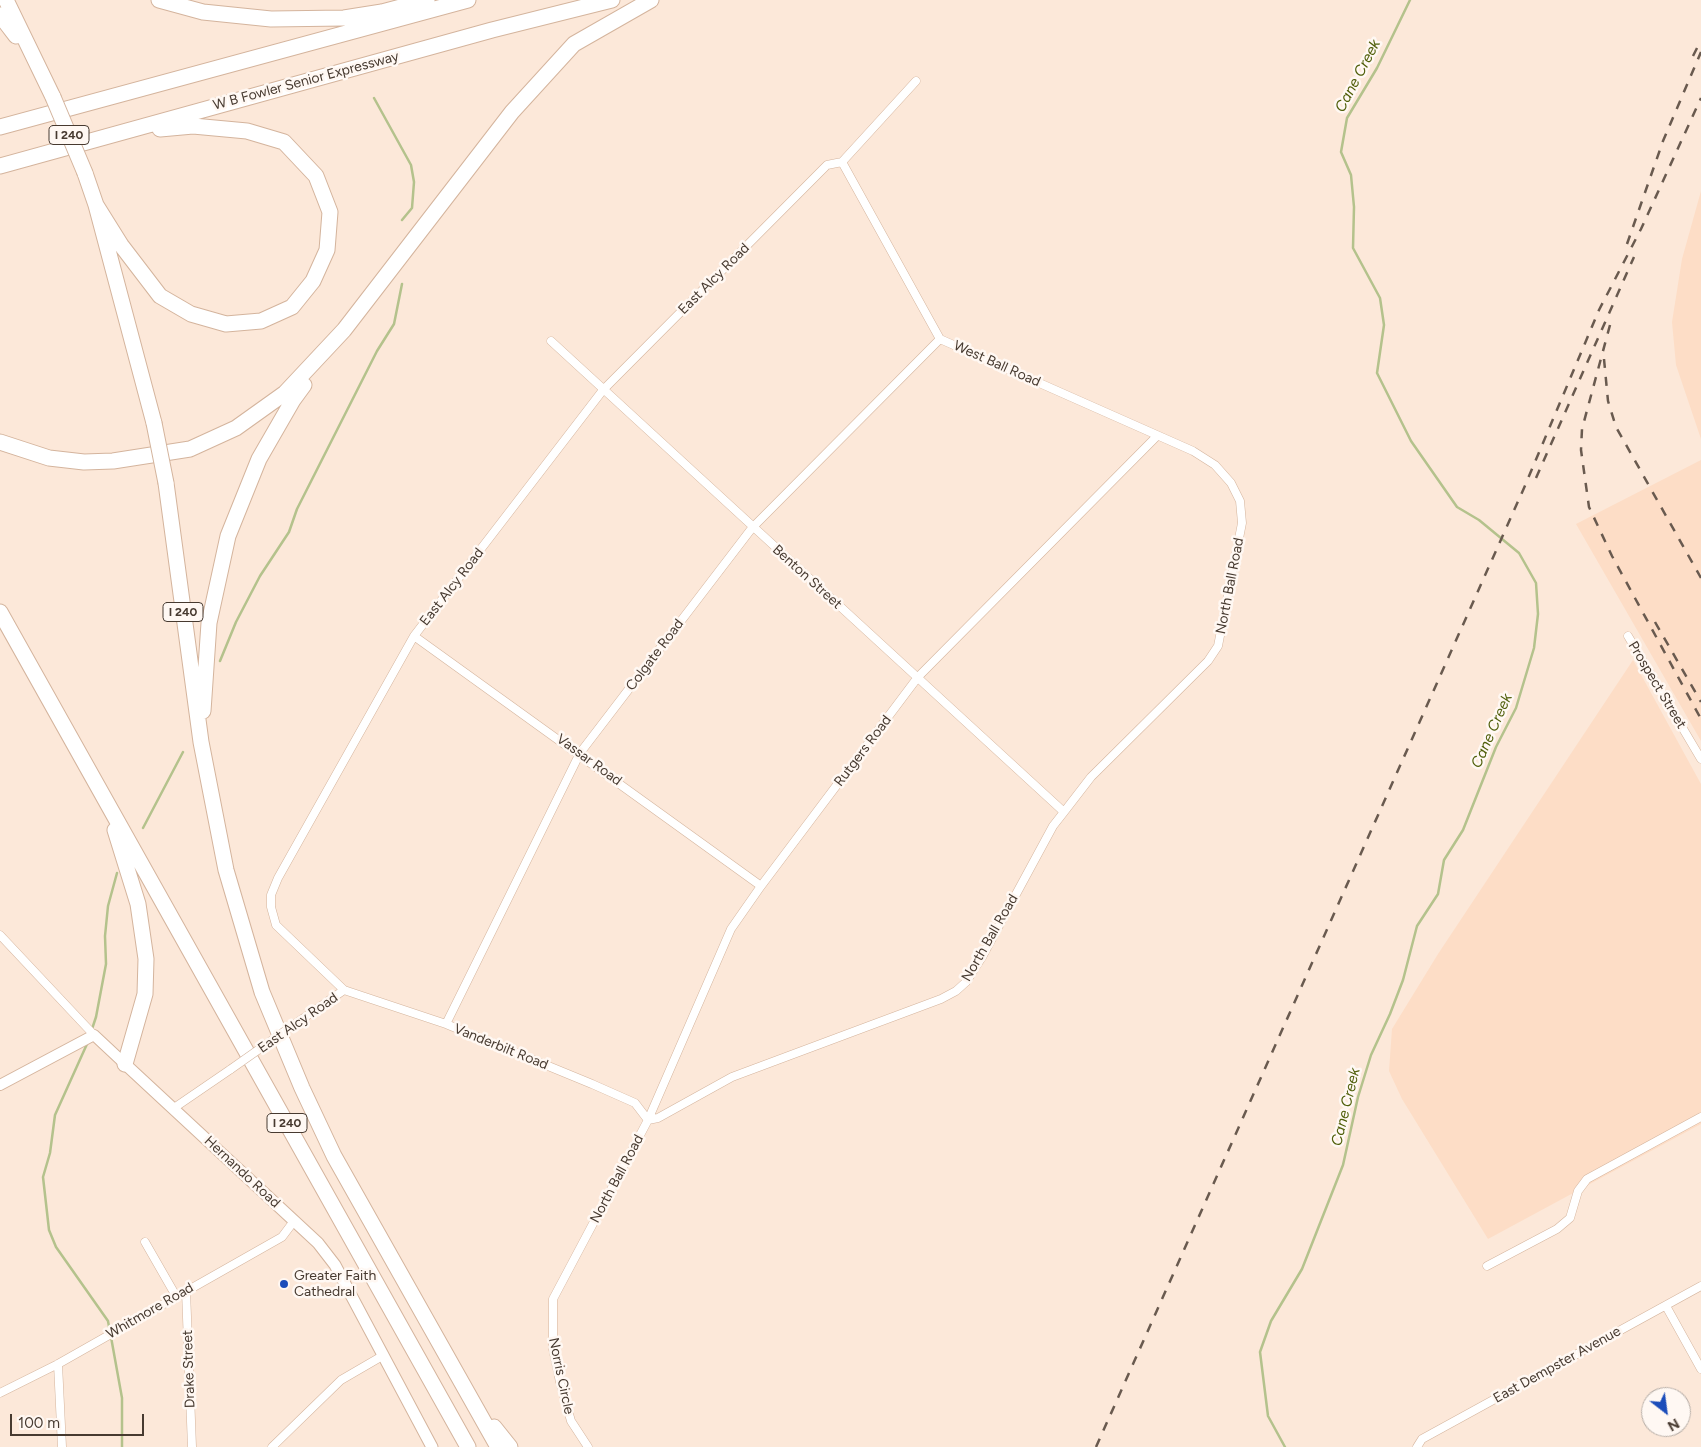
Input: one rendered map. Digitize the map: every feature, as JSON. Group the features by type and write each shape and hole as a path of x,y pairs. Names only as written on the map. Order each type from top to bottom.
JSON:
{"highway":[{"path":"6,0 38,65"},
{"path":"160,0 203,12 271,19 344,18 382,12 427,0"},
{"path":"0,127 468,0"},
{"name":"W B Fowler Senior Expressway","path":"0,166 492,30 612,0"},
{"path":"201,742 209,623 228,536 264,450 293,400 344,330 512,112 574,44 651,0"},
{"path":"0,15 38,65"},
{"name":"I 240","path":"38,65 85,173 96,205 154,423 166,483 201,742 226,870 262,992 334,1156 498,1447"},
{"path":"96,205 121,245 160,296 191,314 226,324 261,321 292,307 313,280 327,250 330,212 316,176 284,142 247,131 194,126 119,133"},
{"path":"0,442 49,458 84,462 113,461 190,448 236,428 285,393 344,330"},
{"name":"I 240","path":"0,612 152,880 211,990 468,1447"},
{"path":"105,800 132,884 145,942 145,994 138,1025 125,1064"},
{"path":"468,1395 510,1447"}],"main road":[{"name":"Hernando Road","path":"125,1064 318,1243 335,1265 432,1447"}],"street":[{"name":"East Alcy Road","path":"174,1108 344,990 276,925 271,907 271,895 278,878 414,636 603,390 827,165 842,162 916,80"},
{"name":"West Ball Road","path":"842,162 940,339 1192,451 1214,465 1231,483"},
{"name":"Colgate Road","path":"446,1024 580,753 752,528 940,339"},
{"name":"Benton Street","path":"551,342 1064,812"},
{"name":"Rutgers Road","path":"648,1120 731,929 761,886 918,677 1157,436"},
{"name":"North Ball Road","path":"553,1299 648,1120 658,1118 732,1076 941,999 956,991 966,982 982,957 1053,826 1091,777 1208,661 1218,646 1242,523 1240,501 1231,483"},
{"name":"Vassar Road","path":"414,636 580,753 761,886"},
{"name":"Prospect Street","path":"1628,636 1701,759"},
{"name":"Hernando Road","path":"0,935 94,1035 125,1064"},
{"name":"Vanderbilt Road","path":"344,990 446,1024 635,1103 648,1120"},
{"path":"0,1085 94,1035"},
{"path":"1487,1266 1556,1229 1570,1218 1578,1191 1587,1179 1701,1116"},
{"name":"Whitmore Road","path":"0,1393 58,1364 282,1237 294,1221"},
{"path":"146,1242 176,1296"},
{"name":"East Dempster Avenue","path":"1417,1447 1422,1439 1701,1286"},
{"name":"Drake Street","path":"186,1291 192,1447"},
{"name":"Norris Circle","path":"553,1299 553,1349 560,1382 571,1421 588,1447"},
{"path":"1666,1306 1701,1369"},
{"path":"272,1447 341,1380 384,1355"},
{"path":"58,1364 62,1447"}],"shaded area":[{"path":"1701,191 1701,439 1676,365 1672,322 1682,259"},
{"path":"1701,460 1701,741 1576,524"},
{"path":"1633,660 1701,784 1701,1124 1488,1239 1402,1099 1389,1071 1392,1029 1438,954"}],"waterway":[{"name":"Cane Creek","path":"1285,1447 1268,1416 1260,1352 1271,1321 1302,1269 1343,1165 1358,1097 1371,1055 1403,980 1417,926 1438,894 1444,860 1463,830 1496,747 1516,708 1534,648 1538,614 1536,583 1519,553 1479,520 1457,507 1411,441 1377,373 1384,325 1380,298 1353,248 1354,207 1351,175 1341,152 1347,118 1377,68 1410,0"},
{"path":"374,98 411,165 414,182 412,208 402,220"},
{"path":"220,661 236,622 260,576 289,532 297,509 377,351 394,324 402,284"},
{"path":"143,828 183,752"},
{"path":"92,1029 106,964 105,936 108,906 117,873"},
{"path":"87,1044 55,1115 50,1153 43,1177 49,1230 56,1247 108,1321 110,1332"},
{"path":"111,1337 122,1398 122,1447"}],"railway":[{"path":"1693,56 1701,40"},
{"path":"1627,244 1663,141 1701,52"},
{"path":"1096,1447 1524,488 1599,310 1641,229 1701,98"},
{"path":"1536,478 1634,257"},
{"path":"1610,325 1582,429 1581,450 1589,507 1612,556 1701,719"},
{"path":"1604,359 1608,401 1616,427 1701,578"},
{"path":"1655,622 1701,702"}],"place":[{"name":"Greater Faith Cathedral","path":"284,1284"}]}
